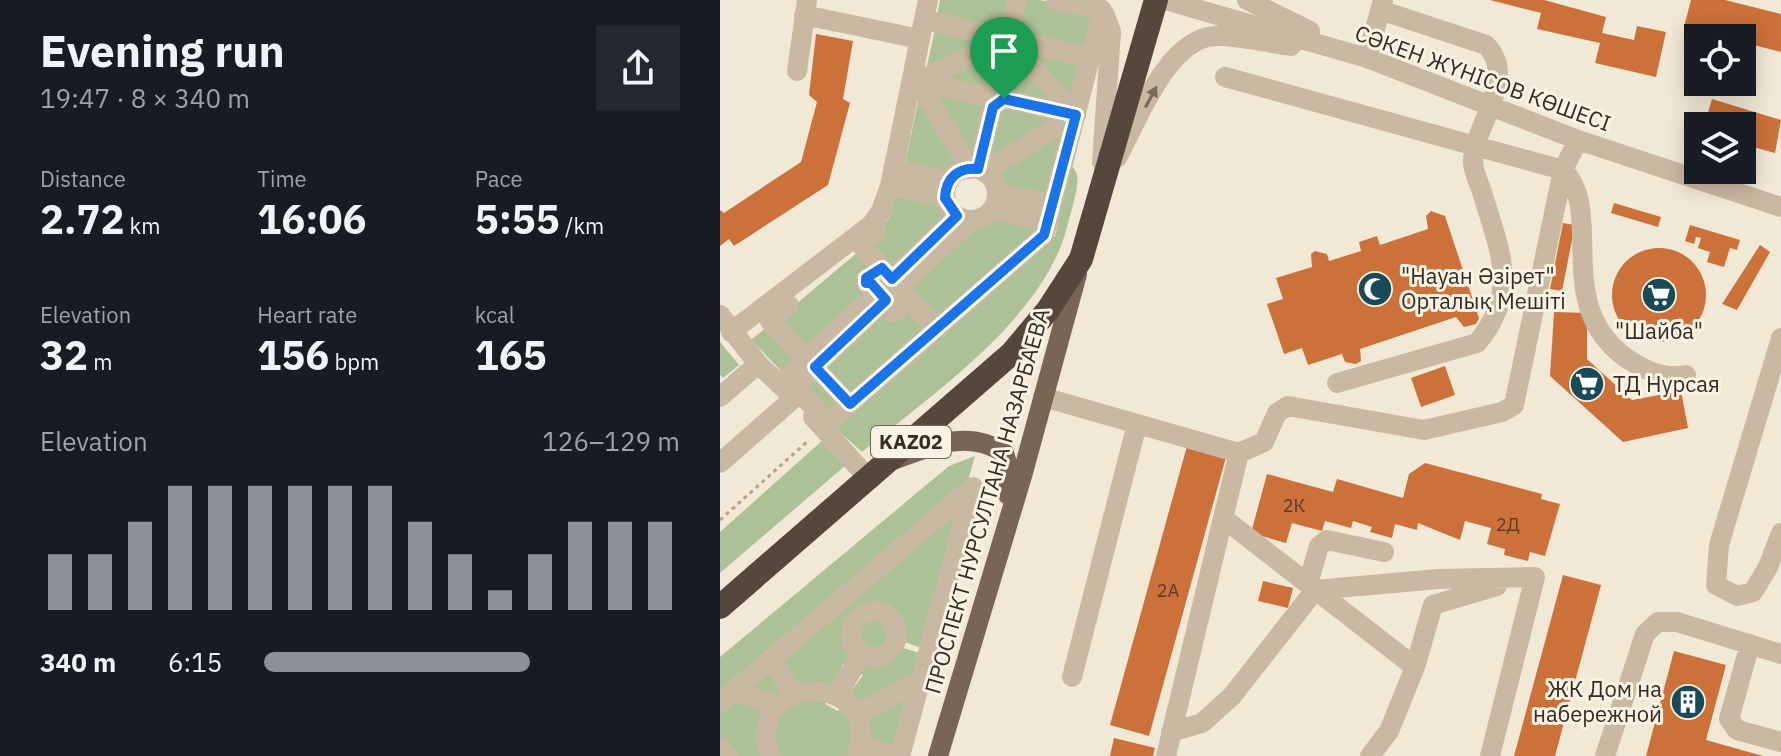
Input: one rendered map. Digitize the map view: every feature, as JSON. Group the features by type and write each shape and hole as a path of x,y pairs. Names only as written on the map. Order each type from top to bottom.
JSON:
{"highway":[{"name":"KАZ02","path":"720,607 889,462 1031,334 1081,259 1156,0"}],"main road":[{"name":"ПРОСПЕКТ НУРСУЛТАНА НАЗАРБАЕВА","path":"938,756 1081,259"},
{"path":"889,462 941,443 969,440 993,446 1004,453 1010,474 1006,524"}],"street":[{"path":"869,479 747,340 861,245 886,217 898,178 928,0"},
{"path":"925,30 935,0"},
{"path":"977,170 1017,0"},
{"path":"1056,0 1098,10 1111,32 1100,190"},
{"name":"СӘКЕН ЖҮНІСОВ КӨШЕСІ","path":"1165,0 1230,8 1578,140 1781,207"},
{"path":"1247,0 1364,57"},
{"path":"1337,383 1477,343 1488,331 1503,302 1504,267 1473,162 1491,105 1497,63 1486,45 1381,5 1364,57"},
{"path":"797,71 805,8 925,30 1008,39 1090,58"},
{"path":"915,80 890,186 881,211 871,225 725,323 758,364 791,388 829,423 1044,235 1090,58 1098,10"},
{"path":"1100,190 1166,67 1193,42 1217,35 1364,57"},
{"path":"915,80 1008,39"},
{"path":"1008,39 1076,115"},
{"path":"1225,77 1563,170 1575,187 1586,295 1601,333 1620,354 1644,369 1665,377 1686,375"},
{"path":"915,80 1076,115"},
{"path":"915,80 977,170 994,201 1050,213"},
{"path":"912,267 947,189 962,170 977,170 1076,115"},
{"path":"1043,397 1239,453 1264,442 1277,413 1288,406 1424,430 1502,412 1514,405 1563,170 1578,140"},
{"path":"898,178 947,189"},
{"path":"720,463 827,347 912,267 981,218 994,201"},
{"path":"861,245 912,267 937,329"},
{"path":"770,321 850,404"},
{"path":"1781,338 1719,545 1716,585 1737,596 1753,592 1768,567 1781,533"},
{"path":"720,397 758,364"},
{"path":"1072,677 1137,424"},
{"path":"1166,756 1239,453"},
{"path":"973,487 899,756 859,751 856,715 837,696 815,689 785,700 727,697 772,660 973,487"},
{"path":"1223,518 1415,667"},
{"path":"1171,732 1202,723 1232,696 1312,587 1316,552 1327,540 1384,552"},
{"path":"1312,587 1535,577"},
{"path":"1370,756 1389,731 1415,667 1429,612 1439,600 1535,577"},
{"path":"1490,756 1535,577"},
{"path":"867,611 882,612 893,621 896,642 880,656 862,653 853,644 852,628 860,615 867,611"},
{"path":"1605,756 1645,634 1658,622 1677,622 1781,654"},
{"path":"896,642 928,652"},
{"path":"1750,644 1729,719 1737,730 1781,742"},
{"path":"837,696 862,653"},
{"path":"770,756 766,735 785,700 772,660"},
{"path":"856,715 921,680"},
{"path":"720,747 729,756"}],"path":[{"path":"720,520 823,428"}],"green space":[{"path":"940,0 1009,0 1003,33 936,20"},
{"path":"1023,0 1040,0 1092,12 1089,54 1015,36"},
{"path":"935,29 993,41 925,75"},
{"path":"1000,46 992,84 983,90 930,80"},
{"path":"1021,46 1087,63 1075,109"},
{"path":"1012,49 1063,108 1004,87"},
{"path":"927,87 981,99 985,109 973,159"},
{"path":"920,93 960,161 943,175 904,168"},
{"path":"1001,111 1061,115 987,164"},
{"path":"1071,122 1051,200 1004,189 996,170"},
{"path":"1071,166 1077,183 1063,241 1045,277 1025,306 974,360 862,452 835,428 1055,236"},
{"path":"897,191 939,202 950,218 894,274 867,243 889,218"},
{"path":"996,214 1044,227 938,321 906,286 976,225"},
{"path":"858,252 875,271 871,286 809,354 777,320"},
{"path":"887,303 905,303 929,329 858,392 847,392 822,365"},
{"path":"768,326 801,361 786,376 751,340"},
{"path":"720,342 739,365 723,378 720,375"},
{"path":"813,374 837,399 837,409 827,418 798,388"},
{"path":"824,439 846,465 720,573 720,532"},
{"path":"975,456 968,480 720,690 720,657 949,466"},
{"path":"965,502 925,649 901,641 898,621 892,614 877,607 868,608 851,620 848,639 854,653 847,666 843,664 834,689 798,688 778,663"},
{"path":"875,615 889,620 894,634 889,648 875,653 861,648 856,634 861,620"},
{"path":"900,647 923,654 916,678 857,710 847,697 863,675 860,673 866,661 883,661"},
{"path":"773,667 789,693 780,700 745,691"},
{"path":"914,686 897,752 865,743 860,717"},
{"path":"738,697 773,709 767,756 736,756 720,740 720,712"},
{"path":"828,697 825,704 838,711 842,706 855,724 853,756 775,756 775,718 785,705"}],"building":[{"path":"1490,0 1544,0 1606,17 1602,33 1634,40 1637,26 1666,32 1656,77 1595,63 1600,43 1537,29 1541,13"},
{"path":"1691,0 1725,0 1781,14 1781,52 1756,46 1756,24 1685,24"},
{"path":"816,34 853,41 843,99 850,103 828,185 734,246 729,239 720,246 720,210 724,213 801,162 817,102 809,95"},
{"path":"1712,99 1755,112 1708,112"},
{"path":"1756,112 1781,120 1775,153 1756,148"},
{"path":"1614,203 1661,217 1658,227 1611,213"},
{"name":"\"Науан Әзірет\" Орталық Мешіті","path":"1431,211 1445,216 1479,318 1476,324 1464,327 1456,317 1360,349 1361,361 1356,364 1345,362 1342,354 1308,365 1302,348 1284,354 1267,304 1283,299 1276,278 1312,267 1311,254 1315,251 1327,254 1329,261 1361,251 1359,242 1377,236 1380,245 1428,229 1426,216"},
{"path":"1563,223 1575,225 1562,291 1550,289"},
{"path":"1690,225 1740,240 1737,250 1730,248 1724,267 1707,262 1710,252 1698,248 1701,238 1696,237 1694,244 1685,241"},
{"path":"1760,245 1770,252 1737,310 1722,304"},
{"name":"\"Шайба\"","path":"1659,248 1677,251 1692,262 1703,277 1706,295 1703,313 1692,328 1677,339 1659,342 1641,339 1626,328 1615,313 1612,295 1615,277 1626,262 1641,251"},
{"name":"ТД Нурсая","path":"1554,312 1587,313 1587,359 1632,400 1681,391 1688,428 1623,442 1550,376"},
{"path":"1445,366 1455,395 1421,407 1411,378"},
{"path":"1187,446 1226,457 1149,736 1110,725"},
{"path":"1425,463 1542,494 1541,499 1560,504 1545,556 1530,552 1528,561 1504,555 1505,549 1487,544 1491,528 1465,521 1460,540 1418,523 1417,530 1395,524 1392,538 1370,532 1372,527 1353,521 1351,528 1325,521 1322,531 1292,523 1286,543 1251,533 1267,474 1333,492 1337,479 1403,498 1409,474"},
{"path":"1563,575 1601,585 1555,756 1514,756"},
{"path":"1263,581 1293,588 1288,608 1258,601"},
{"name":"ЖК Дом на набережной","path":"1674,651 1726,665 1706,740 1763,756 1646,756"},
{"path":"1114,738 1155,748 1153,756 1110,756"}],"place":[{"name":"\"Науан Әзірет\" Орталық Мешіті","path":"1375,289"},
{"name":"\"Шайба\"","path":"1659,295"},
{"name":"ТД Нурсая","path":"1587,384"},
{"name":"ЖК Дом на набережной","path":"1688,702"}],"route":[{"path":"1004,99 1076,115 1044,235 850,404 815,367 886,300 871,283 866,283 866,278 871,278 882,268 892,279 957,216 945,198 949,181 962,170 978,169 993,107 1000,105 1004,99"}]}
